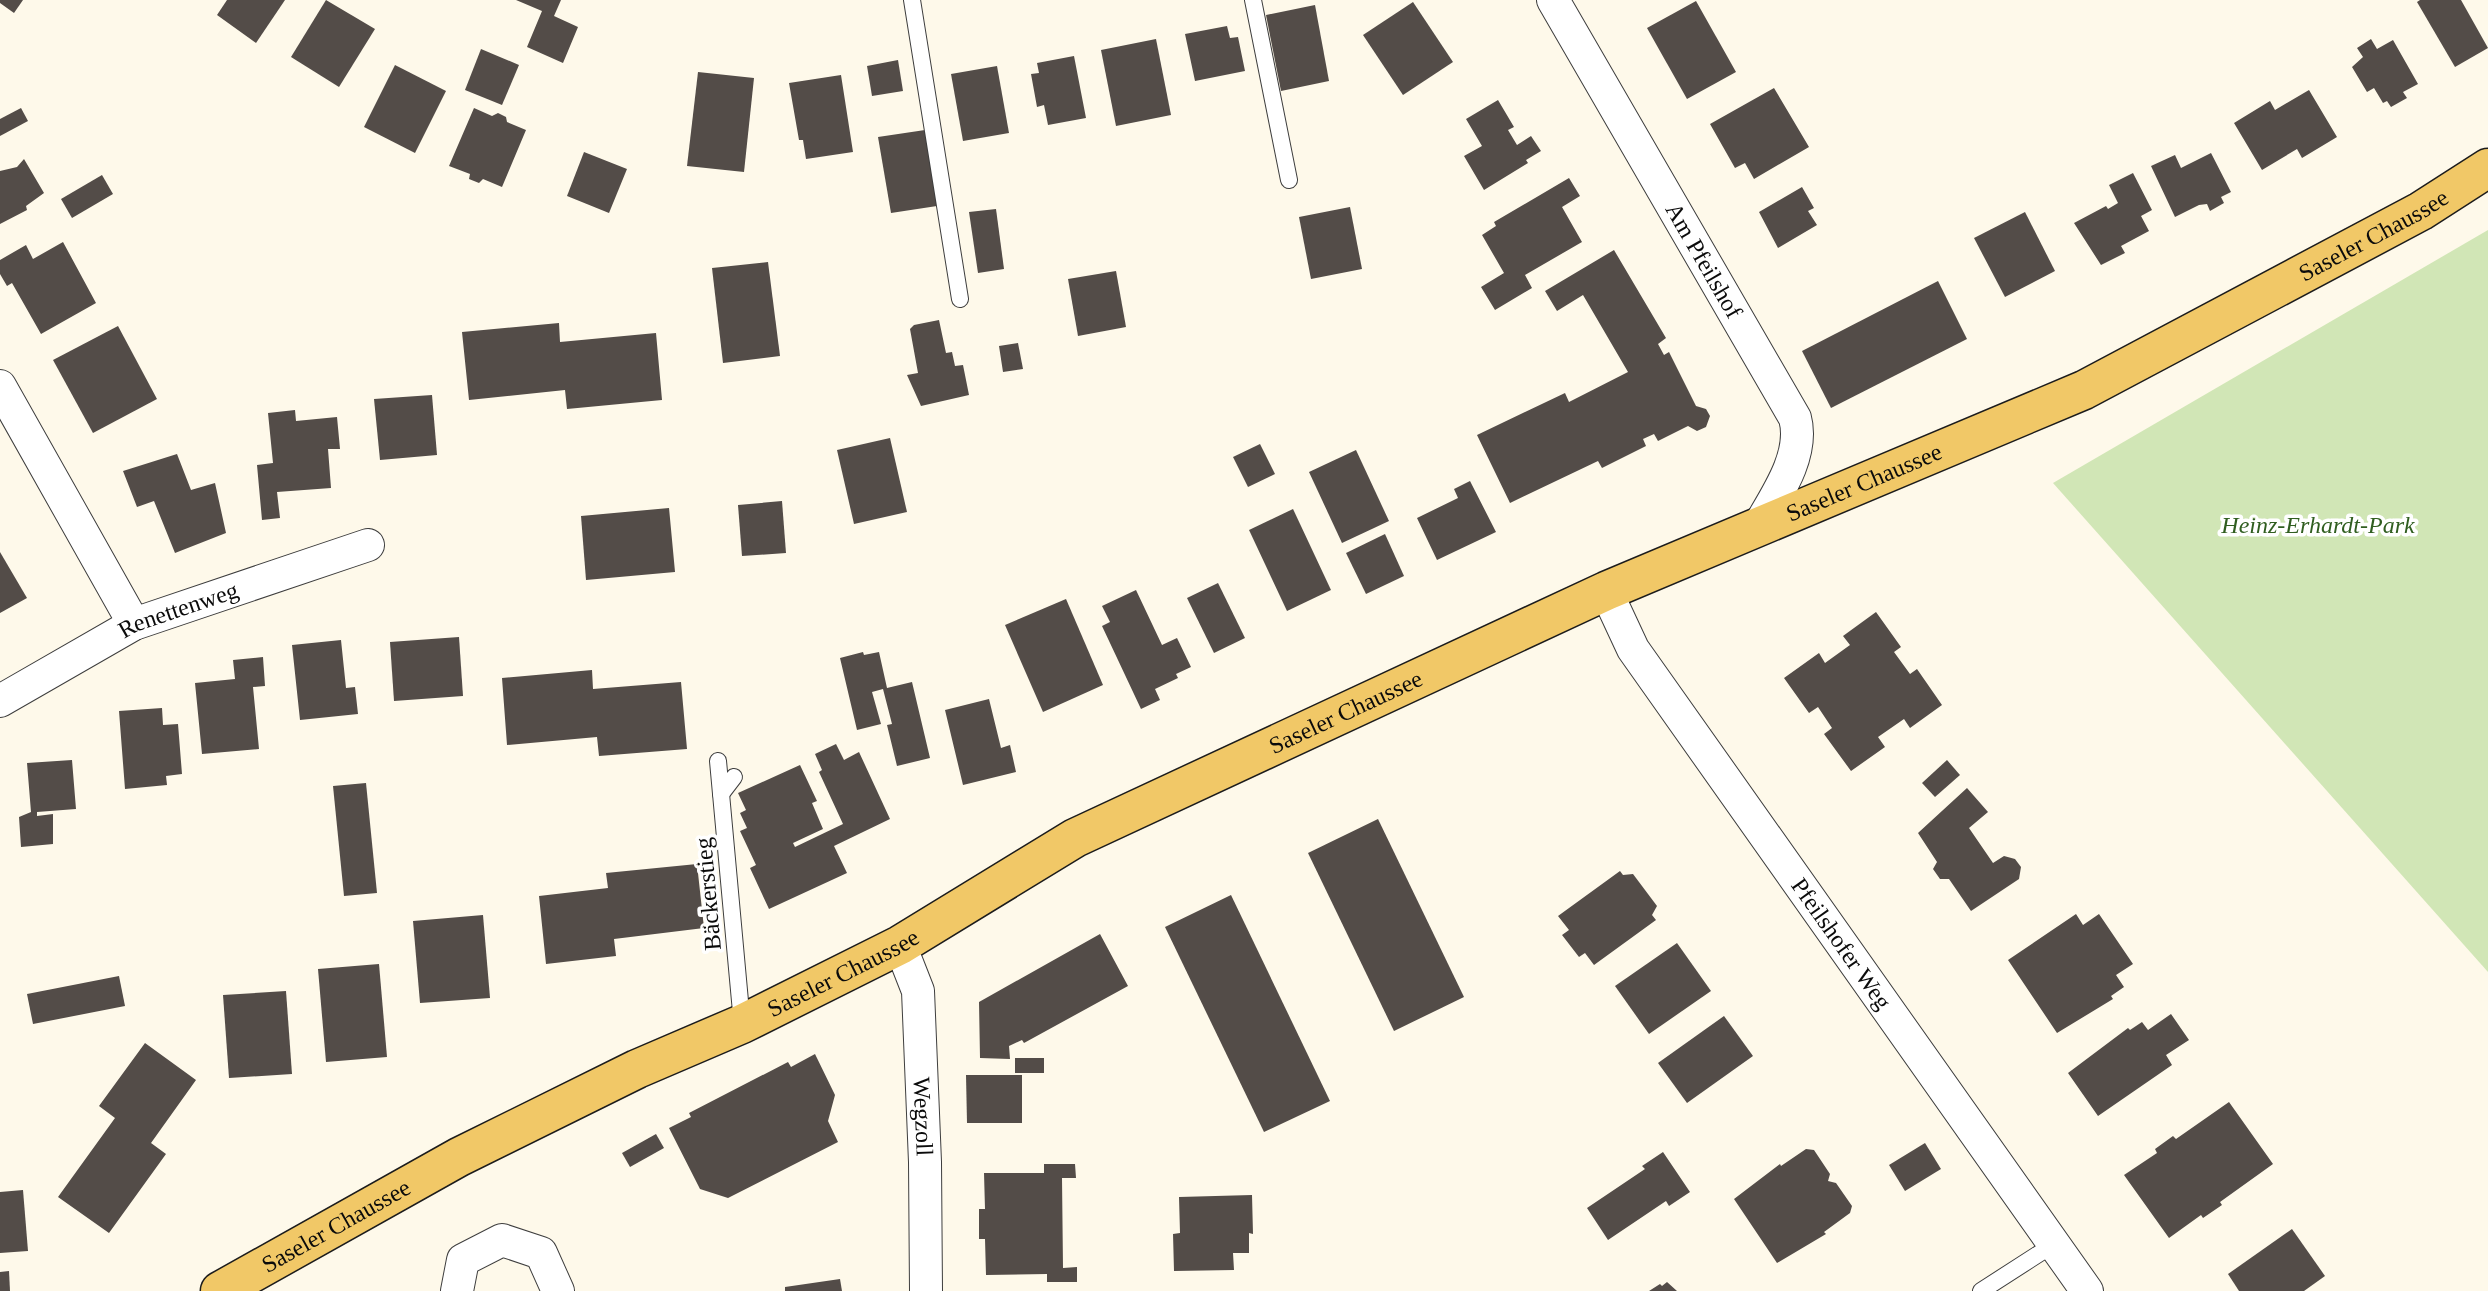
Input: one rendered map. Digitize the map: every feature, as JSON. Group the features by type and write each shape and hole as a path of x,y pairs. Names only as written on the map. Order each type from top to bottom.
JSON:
{"main road":[{"name":"Saseler Chaussee","path":"220,1291 459,1157 638,1069 742,1024 900,945 1075,838 1606,591 2084,390 2421,211 2488,168"}],"street":[{"name":"Am Pfeilshof","path":"1553,0 1796,418 1795,445 1788,472 1758,527"},
{"path":"0,386 134,624"},
{"name":"Renettenweg","path":"0,701 134,624 368,545"},
{"name":"Pfeilshofer Weg","path":"1606,591 1633,649 2087,1291"},
{"name":"Wegzoll","path":"900,945 918,991 925,1162 926,1291"},
{"path":"457,1291 463,1261 502,1240 541,1253 558,1291"}],"lane":[{"path":"912,0 960,299"},
{"path":"1253,0 1289,180"},
{"name":"Bäckerstieg","path":"718,761 742,1024"},
{"path":"721,794 734,776"},
{"path":"1981,1291 2054,1244"}],"green space":[{"name":"Heinz-Erhardt-Park","path":"2488,230 2488,972 2053,483"}],"building":[{"path":"0,0 23,0 14,13 0,3"},
{"path":"227,0 285,0 256,43 217,15"},
{"path":"326,0 375,29 339,87 291,57"},
{"path":"516,0 561,0 554,16 578,27 563,63 527,47 542,11"},
{"path":"2461,0 2488,48 2455,67 2417,2"},
{"path":"1696,1 1736,72 1687,99 1647,28"},
{"path":"1413,2 1453,62 1403,95 1363,35"},
{"path":"1315,5 1329,81 1281,91 1266,15"},
{"path":"1227,26 1230,38 1238,37 1245,71 1195,81 1185,34"},
{"path":"1156,39 1171,115 1116,126 1101,50"},
{"path":"2371,39 2377,49 2393,40 2418,84 2403,92 2407,98 2391,107 2387,101 2383,103 2374,88 2367,92 2352,67 2363,57 2357,48"},
{"path":"481,49 519,65 502,105 465,90"},
{"path":"1074,56 1086,118 1048,125 1044,105 1037,107 1031,74 1039,73 1037,63"},
{"path":"898,60 903,91 872,96 867,66"},
{"path":"395,65 446,91 415,153 364,127"},
{"path":"997,66 1009,133 963,141 951,74"},
{"path":"698,72 754,78 744,172 687,166"},
{"path":"841,75 853,152 806,159 803,140 799,140 789,83"},
{"path":"1774,88 1809,147 1754,179 1745,163 1735,168 1710,124"},
{"path":"2309,90 2337,137 2302,158 2297,149 2262,170 2234,123 2270,101 2275,110"},
{"path":"1498,100 1514,127 1508,130 1517,145 1531,136 1541,151 1526,160 1528,163 1484,190 1464,156 1482,146 1466,119"},
{"path":"21,108 28,121 0,136 0,119"},
{"path":"474,108 492,116 498,113 506,117 507,122 526,130 502,187 483,179 479,183 469,179 470,174 449,166"},
{"path":"925,130 937,206 891,213 878,137"},
{"path":"584,152 627,169 609,213 567,196"},
{"path":"2211,153 2231,192 2221,197 2224,203 2210,211 2207,204 2199,205 2175,217 2151,166 2175,155 2181,168"},
{"path":"24,159 44,193 26,206 27,210 0,224 0,171 17,167"},
{"path":"2133,173 2152,210 2141,216 2149,231 2121,246 2125,253 2101,265 2074,223 2106,206 2108,209 2118,203 2109,185"},
{"path":"102,175 113,194 72,218 61,199"},
{"path":"1569,178 1580,196 1562,207 1582,242 1525,275 1532,288 1495,310 1481,287 1504,273 1482,235 1496,226 1494,222"},
{"path":"1802,187 1814,208 1808,211 1817,225 1778,248 1759,212"},
{"path":"1350,207 1362,269 1311,279 1299,217"},
{"path":"996,209 1004,269 978,273 969,212"},
{"path":"2025,212 2055,271 2005,297 1974,238"},
{"path":"63,242 96,303 41,334 12,283 7,286 0,274 0,260 26,245 33,259"},
{"path":"1614,250 1666,338 1658,344 1664,355 1669,352 1696,406 1706,409 1710,416 1706,427 1697,431 1688,426 1658,441 1654,434 1643,439 1646,446 1602,468 1598,461 1510,503 1477,435 1565,393 1569,402 1628,372 1583,295 1557,311 1545,291"},
{"path":"768,262 780,356 723,363 712,268"},
{"path":"1116,271 1126,327 1078,336 1068,279"},
{"path":"1938,281 1967,339 1831,408 1802,351"},
{"path":"939,320 946,353 952,352 955,366 963,365 969,395 921,406 907,375 918,373 910,329 914,325"},
{"path":"559,323 560,342 656,333 662,400 567,409 565,390 469,400 462,332"},
{"path":"118,326 157,399 93,433 53,360"},
{"path":"1018,343 1023,369 1003,372 999,346"},
{"path":"432,395 437,455 380,460 374,399"},
{"path":"295,410 296,421 337,417 340,449 328,449 331,488 277,492 280,518 262,520 257,465 273,463 268,413"},
{"path":"890,438 907,512 854,524 837,450"},
{"path":"1260,444 1275,474 1248,487 1233,457"},
{"path":"1356,450 1389,521 1342,543 1309,472"},
{"path":"177,454 191,490 215,483 226,533 175,553 154,501 137,507 123,471"},
{"path":"1470,481 1496,532 1437,560 1417,518 1458,498 1454,489"},
{"path":"782,501 786,553 742,556 738,505"},
{"path":"669,508 675,572 586,580 581,516"},
{"path":"1293,509 1331,590 1287,611 1249,530"},
{"path":"1385,534 1404,576 1366,594 1346,553"},
{"path":"0,552 27,598 0,613"},
{"path":"1218,583 1245,638 1214,653 1187,598"},
{"path":"1136,590 1162,645 1177,638 1191,667 1176,674 1178,678 1155,689 1160,700 1141,709 1102,626 1110,622 1102,606"},
{"path":"1066,599 1103,685 1043,712 1005,625"},
{"path":"1876,612 1901,647 1894,652 1910,674 1917,669 1942,705 1910,728 1904,719 1878,737 1885,747 1851,771 1824,734 1832,728 1818,707 1809,713 1784,678 1819,653 1825,663 1850,645 1843,636"},
{"path":"459,637 463,696 394,701 390,642"},
{"path":"341,640 346,688 355,687 358,714 300,720 292,645"},
{"path":"863,652 864,655 879,652 887,688 912,682 930,758 897,766 887,725 892,724 883,689 872,692 881,724 857,730 840,658"},
{"path":"263,657 265,686 253,687 259,749 202,754 195,683 235,679 233,660"},
{"path":"592,670 593,689 681,682 687,749 599,756 597,737 507,745 502,678"},
{"path":"989,699 1001,748 1010,745 1016,772 963,785 945,710"},
{"path":"162,708 163,725 178,724 182,774 166,776 167,785 125,789 119,711"},
{"path":"836,744 844,760 859,752 890,819 834,846 847,873 769,909 750,868 756,865 740,831 747,828 740,813 746,810 738,793 800,765 817,801 812,803 823,829 793,843 795,847 843,824 819,772 822,770 815,754"},
{"path":"72,760 76,809 37,812 37,816 53,814 53,844 21,847 19,817 31,812 27,763"},
{"path":"1947,760 1960,775 1935,797 1922,783"},
{"path":"366,783 377,893 344,896 333,786"},
{"path":"1967,788 1988,812 1969,828 1993,863 2004,856 2015,859 2021,867 2019,879 1971,911 1949,879 1940,879 1933,869 1937,862 1918,833"},
{"path":"1378,819 1464,997 1394,1031 1308,853"},
{"path":"697,864 704,928 614,939 616,956 546,964 539,896 608,888 606,873"},
{"path":"1620,871 1623,875 1633,874 1657,906 1652,915 1656,920 1594,965 1585,953 1579,957 1562,935 1569,930 1558,916"},
{"path":"1231,895 1330,1101 1264,1132 1165,927"},
{"path":"2076,914 2083,925 2099,914 2133,964 2116,975 2124,987 2111,996 2113,999 2057,1033 2008,960"},
{"path":"483,915 490,998 420,1003 413,921"},
{"path":"1100,934 1128,986 1024,1043 1022,1040 1009,1046 1010,1059 980,1058 979,1002"},
{"path":"1677,943 1711,991 1649,1034 1615,986"},
{"path":"379,964 387,1057 326,1062 318,969"},
{"path":"119,976 125,1006 33,1024 27,994"},
{"path":"286,991 292,1074 229,1078 223,995"},
{"path":"2171,1014 2189,1040 2166,1055 2172,1065 2098,1116 2068,1073 2128,1028 2130,1030 2142,1022 2148,1030"},
{"path":"1724,1016 1753,1056 1687,1103 1658,1063"},
{"path":"145,1043 196,1080 151,1143 166,1154 109,1233 58,1197 115,1118 99,1106"},
{"path":"815,1054 835,1095 828,1121 838,1142 728,1198 700,1189 669,1128 691,1117 689,1113 788,1062 791,1067"},
{"path":"1015,1058 1044,1058 1044,1073 1015,1073"},
{"path":"966,1075 1022,1075 1022,1123 967,1123"},
{"path":"2229,1102 2273,1164 2220,1202 2222,1205 2203,1218 2201,1215 2169,1238 2124,1175 2157,1153 2155,1149 2173,1136 2176,1139"},
{"path":"656,1134 664,1148 630,1167 622,1153"},
{"path":"1925,1143 1941,1169 1905,1191 1889,1165"},
{"path":"1806,1149 1814,1150 1830,1174 1828,1181 1836,1183 1852,1206 1850,1213 1824,1232 1826,1234 1777,1263 1734,1199 1780,1164 1781,1166"},
{"path":"1663,1152 1690,1192 1669,1206 1666,1201 1608,1240 1587,1208 1645,1169 1642,1166"},
{"path":"1044,1164 1075,1164 1076,1178 1062,1178 1063,1268 1077,1267 1077,1282 1047,1282 1047,1274 986,1275 985,1239 979,1239 979,1209 985,1209 984,1173 1044,1173"},
{"path":"23,1190 28,1251 0,1253 0,1192"},
{"path":"1252,1195 1253,1234 1249,1233 1249,1253 1233,1253 1234,1270 1174,1271 1173,1234 1180,1233 1179,1197"},
{"path":"2292,1229 2325,1276 2304,1291 2239,1291 2228,1274"},
{"path":"9,1271 10,1291 0,1291 0,1272"},
{"path":"840,1279 842,1291 785,1291 785,1287"},
{"path":"1667,1282 1677,1291 1649,1291 1660,1284 1662,1286"}]}
